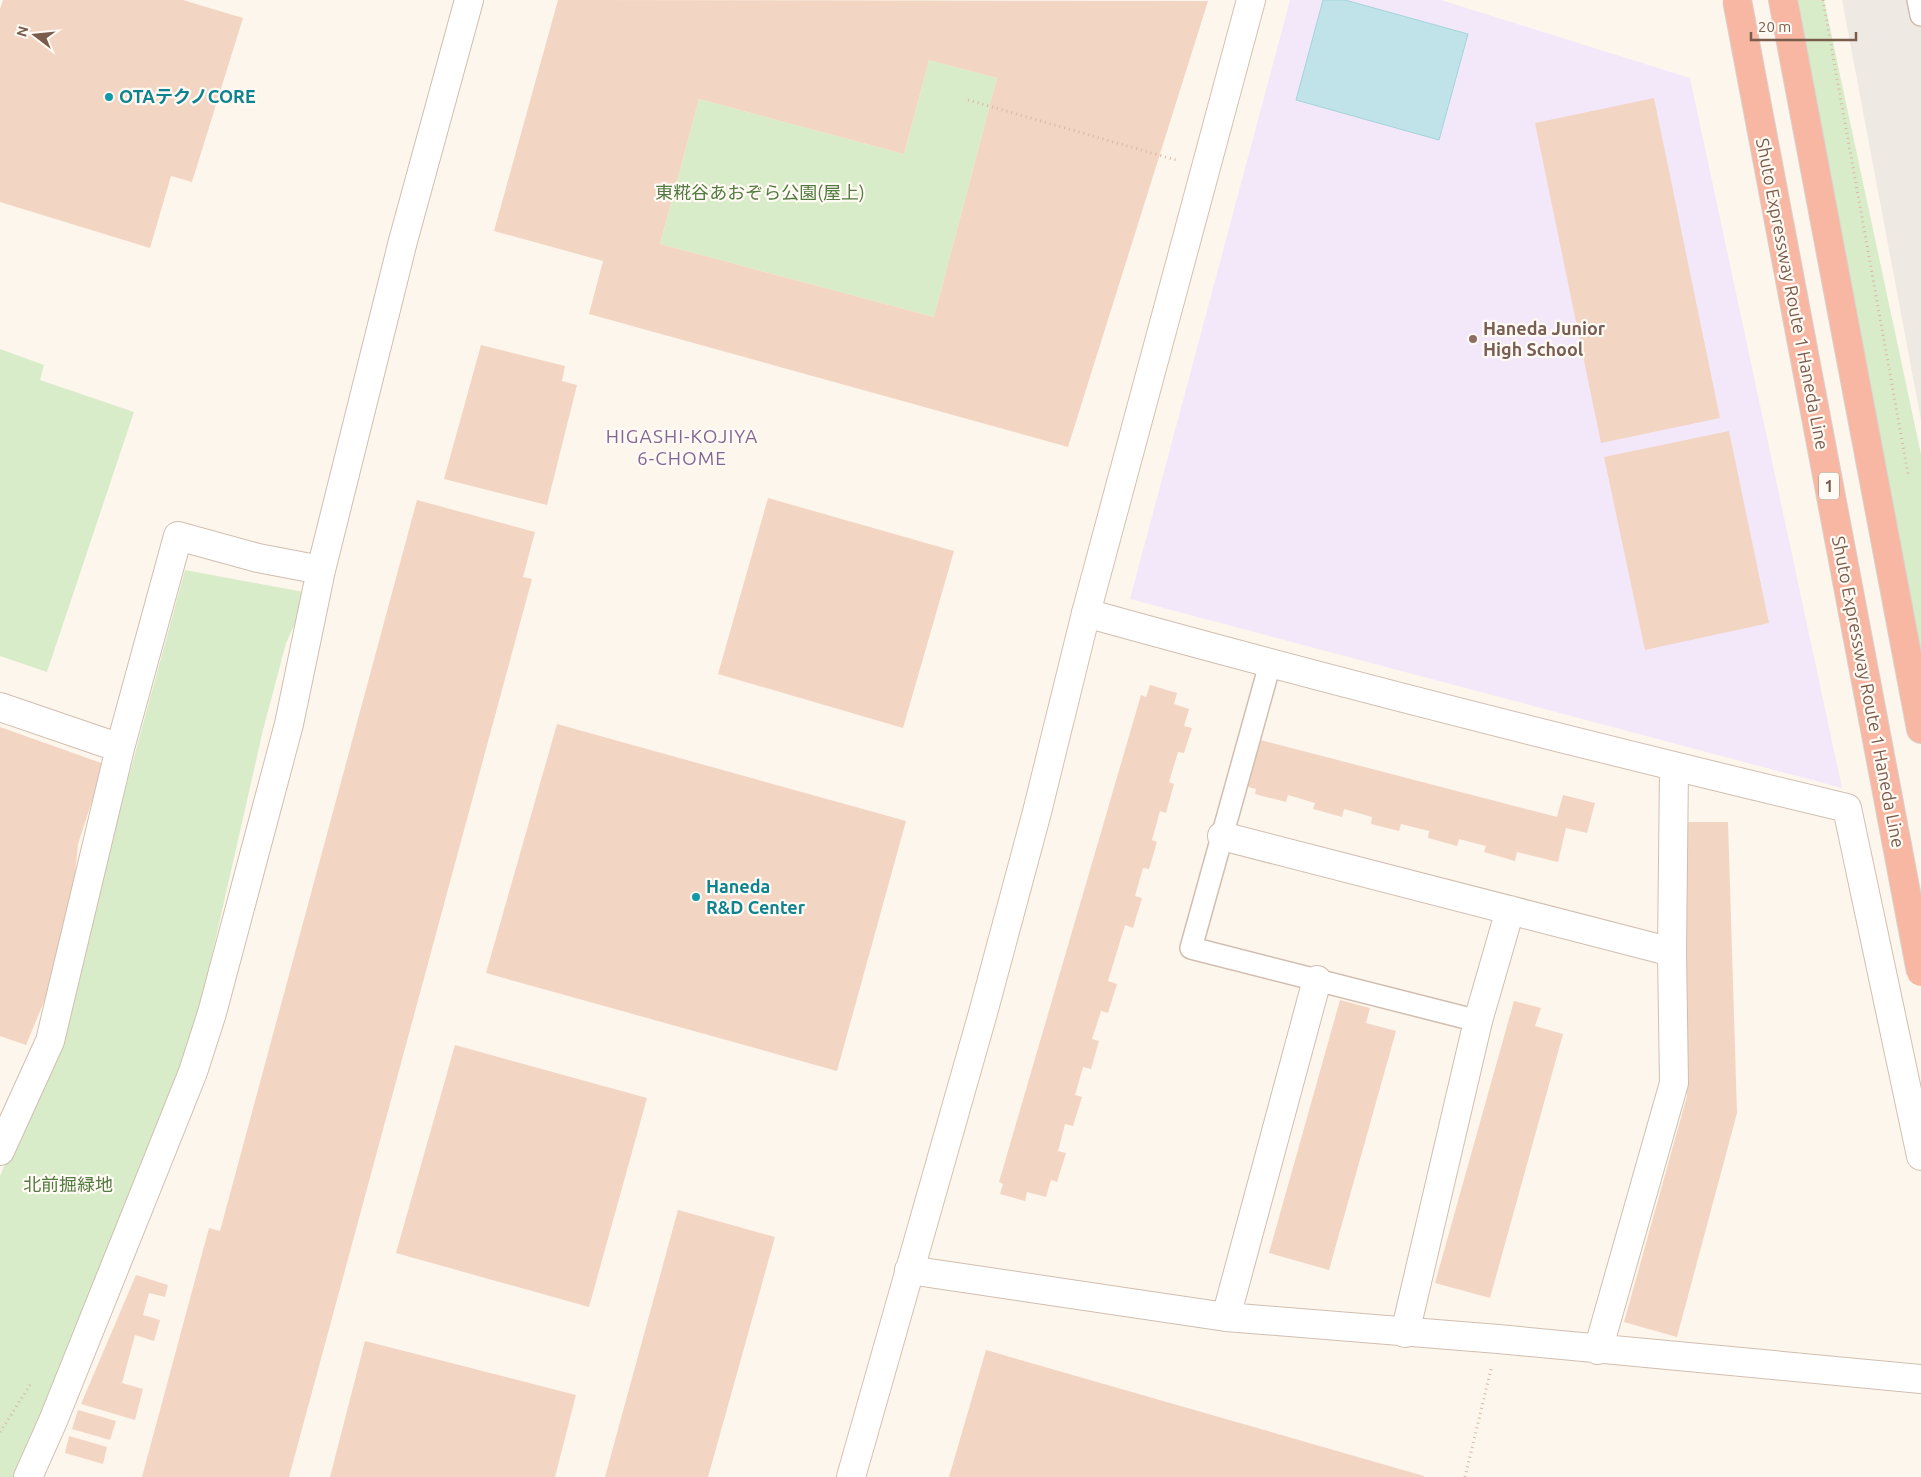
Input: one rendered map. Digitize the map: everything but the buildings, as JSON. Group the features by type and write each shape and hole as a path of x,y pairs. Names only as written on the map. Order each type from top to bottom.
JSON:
{"highway":[{"name":"Shuto Expressway Route 1 Haneda Line","path":"1737,0 1921,972"},
{"path":"1783,0 1921,729"}],"street":[{"path":"28,1477 53,1420 193,1072 212,1013 288,724 309,567 403,242 469,0"},
{"path":"851,1477 1016,889 1086,614 1251,0"},
{"path":"0,1151 50,1041 120,748 178,536 258,558 309,567"},
{"path":"1086,614 1270,664 1674,767 1847,808 1921,1156"},
{"path":"0,707 120,748"},
{"path":"1598,1350 1674,1083 1672,952 1674,767"},
{"path":"1222,836 1672,952"},
{"path":"1405,1333 1478,1022 1510,910"},
{"path":"1226,1317 1317,980"},
{"path":"909,1270 1226,1317 1405,1333 1498,1339 1598,1350 1921,1379"}],"lane":[{"path":"1918,0 1921,14"},
{"path":"1270,664 1191,948 1478,1022"}],"path":[{"path":"1823,0 1909,478"},
{"path":"968,100 1169,158"},
{"path":"1465,1477 1498,1339"}],"shaded area":[{"name":"Haneda Junior High School","path":"1290,0 1441,0 1690,78 1842,788 1130,599"},
{"path":"1842,0 1921,0 1921,420"}],"green space":[{"path":"1789,0 1824,0 1921,454 1921,725"},
{"name":"東糀谷あおぞら公園(屋上)","path":"929,60 997,78 934,317 660,244 699,99 904,154"},
{"path":"0,349 44,365 40,380 134,412 47,672 0,656"},
{"name":"北前掘緑地","path":"185,570 309,593 286,643 263,730 190,1052 16,1477 0,1477 0,1176 58,1036"}],"water":[{"path":"1323,0 1345,0 1468,34 1439,140 1296,100"}],"place":[{"name":"OTAテクノCORE","path":"109,97"},
{"name":"Haneda Junior High School","path":"1473,339"},
{"name":"Haneda R&D Center","path":"696,897"}],"district":[{"name":"HIGASHI-KOJIYA 6-CHOME","path":"682,447"}]}
